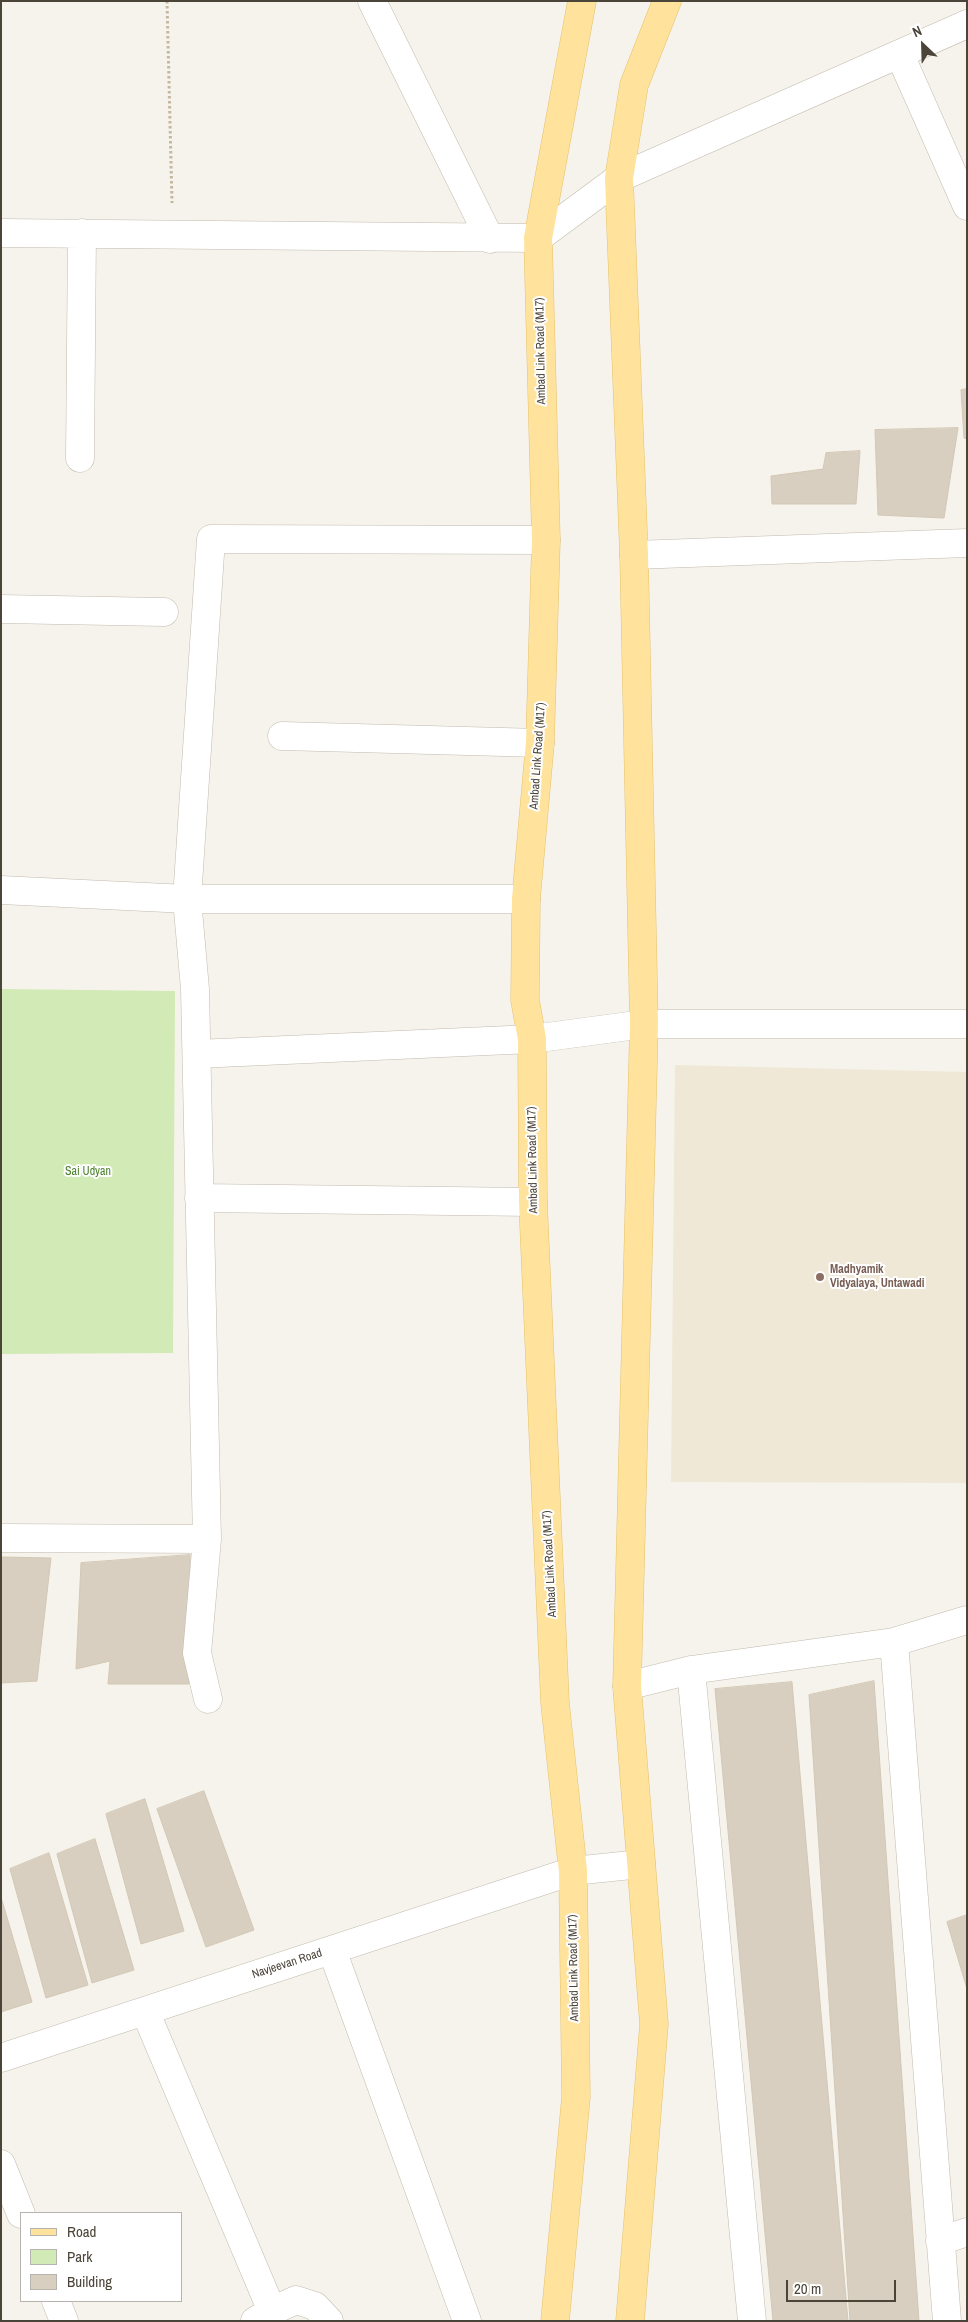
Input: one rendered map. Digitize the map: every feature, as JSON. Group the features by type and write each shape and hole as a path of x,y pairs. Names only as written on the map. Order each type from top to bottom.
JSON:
{"main road":[{"name":"Ambad Link Road (M17)","path":"555,2321 576,2097 572,1871 555,1703 534,1202 532,1039 525,1000 526,899 540,742 546,540 538,238 582,1"},
{"path":"630,2321 654,2024 627,1686 644,1024 634,555 619,178 634,85 667,1"}],"street":[{"path":"372,1 490,239"},
{"path":"1,233 538,238 619,178 967,24"},
{"path":"900,55 967,206"},
{"path":"80,458 82,233"},
{"path":"208,1699 197,1653 207,1539 196,989 187,899 211,539 546,540"},
{"path":"634,555 967,543"},
{"path":"1,609 164,612"},
{"path":"282,736 540,742"},
{"path":"1,890 187,899 526,899"},
{"path":"197,1054 532,1039 644,1024 967,1024"},
{"path":"199,1198 534,1202"},
{"path":"1,1538 207,1539"},
{"path":"627,1686 692,1670 894,1642 967,1620"},
{"path":"894,1642 947,2321"},
{"path":"692,1670 752,2321"},
{"name":"Navjeevan Road","path":"1,2058 572,1871 641,1864"},
{"path":"332,1950 467,2321"},
{"path":"145,2011 264,2316 296,2300 316,2306 329,2321"},
{"path":"1,2164 20,2212"},
{"path":"940,2241 967,2232"},
{"path":"56,2302 64,2321"}],"path":[{"path":"167,1 172,235"}],"shaded area":[{"name":"Madhyamik Vidyalaya, Untawadi","path":"675,1065 967,1072 967,1483 671,1482"}],"green space":[{"name":"Sai Udyan","path":"1,989 175,991 173,1353 1,1354"}],"building":[{"path":"967,389 967,439 964,438 961,390"},
{"path":"958,428 944,518 878,515 875,430"},
{"path":"860,451 856,504 772,504 771,476 823,469 826,453"},
{"path":"190,1555 189,1684 108,1684 110,1661 76,1669 81,1563"},
{"path":"1,1557 51,1558 37,1681 1,1683"},
{"path":"874,1681 919,2321 850,2321 809,1695"},
{"path":"792,1682 848,2321 773,2321 715,1689"},
{"path":"204,1791 254,1930 206,1947 157,1809"},
{"path":"145,1799 184,1931 141,1944 106,1814"},
{"path":"95,1839 134,1970 92,1983 57,1854"},
{"path":"49,1853 88,1985 46,1998 10,1869"},
{"path":"1,1897 32,2002 1,2012"},
{"path":"967,1915 967,1989 947,1922"}],"place":[{"name":"Madhyamik Vidyalaya, Untawadi","path":"820,1277"}]}
